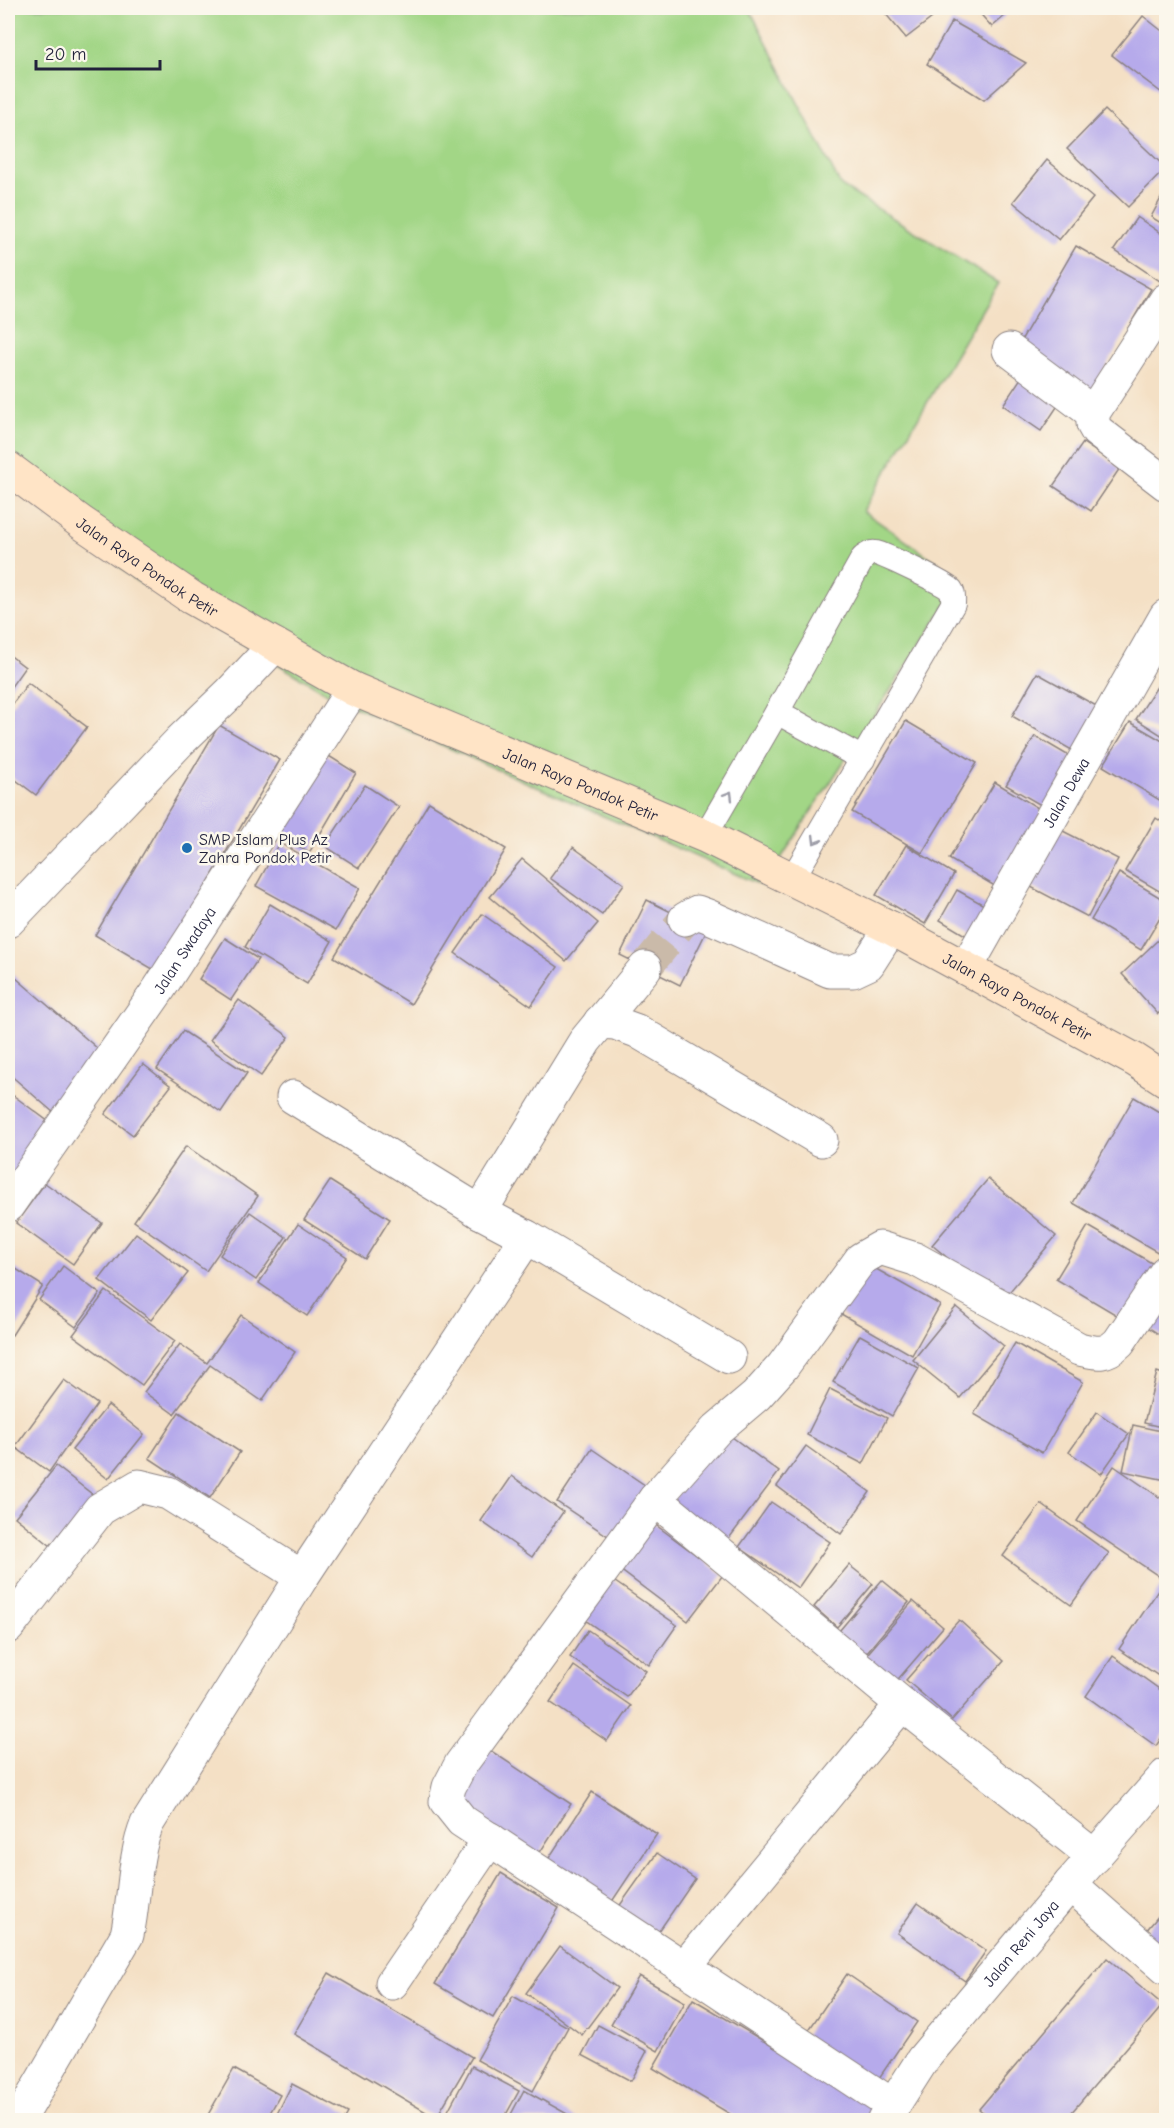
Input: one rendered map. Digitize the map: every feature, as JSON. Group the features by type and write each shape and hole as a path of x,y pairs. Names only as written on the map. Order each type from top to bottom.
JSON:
{"main road":[{"name":"Jalan Raya Pondok Petir","path":"8,468 82,523 192,598 353,689 705,836 891,928 1135,1060 1167,1080"}],"street":[{"path":"1167,300 1093,413 1093,424 1097,431 1167,484"},
{"path":"1009,350 1093,413"},
{"name":"Jalan Dewa","path":"966,968 1167,616"},
{"path":"8,921 275,645"},
{"name":"Jalan Swadaya","path":"8,1205 159,988 353,689"},
{"path":"685,919 697,912 830,971 853,971 868,964 891,928"},
{"path":"480,1212 585,1041 645,968"},
{"path":"600,1023 615,1023 638,1031 821,1140"},
{"path":"293,1097 480,1212 527,1237 729,1357"},
{"path":"19,2121 127,1935 132,1912 140,1841 147,1824 302,1577 527,1237"},
{"path":"888,2113 684,1968 462,1821 446,1801 449,1787 461,1764 655,1499 717,1429 756,1396 783,1366 861,1259 880,1248 915,1259 1079,1349 1096,1352 1110,1351 1119,1342 1167,1272"},
{"path":"8,1628 100,1509 138,1486 168,1493 302,1577"},
{"path":"655,1499 902,1704 1095,1857"},
{"path":"684,1968 902,1704"},
{"name":"Jalan Reni Jaya","path":"888,2113 923,2059 1167,1774"},
{"path":"392,1983 490,1839"},
{"path":"1071,1884 1167,1968"}],"lane":[{"path":"705,836 863,558 870,553 877,553 950,589 953,604 792,879"},
{"path":"777,712 863,759"}],"green space":[{"path":"8,8 749,8 841,186 998,283 863,511 962,580 763,886 339,700 135,580 8,468"}],"building":[{"path":"890,8 945,8 906,38 884,12"},
{"path":"975,8 1014,8 992,27"},
{"path":"1143,16 1166,34 1166,96 1112,55"},
{"path":"952,21 1026,63 984,100 927,64"},
{"path":"1105,110 1166,168 1128,207 1067,149"},
{"path":"1047,160 1093,198 1059,240 1013,202"},
{"path":"1166,189 1166,226 1151,217"},
{"path":"1137,217 1166,237 1166,285 1114,250"},
{"path":"1076,246 1151,289 1090,393 1016,349"},
{"path":"1023,375 1061,401 1041,431 1003,405"},
{"path":"1083,443 1120,468 1091,511 1053,486"},
{"path":"8,654 25,667 8,691"},
{"path":"1037,673 1109,713 1084,757 1012,716"},
{"path":"1160,682 1166,686 1166,738 1136,719"},
{"path":"28,683 87,727 36,795 8,774 8,710"},
{"path":"906,721 977,763 922,853 852,812"},
{"path":"1130,722 1166,743 1166,804 1103,766"},
{"name":"SMP Islam Plus Az Zahra Pondok Petir","path":"219,725 280,760 156,971 95,935"},
{"path":"1035,736 1081,763 1053,812 1006,785"},
{"path":"324,753 356,773 309,853 277,834"},
{"path":"995,782 1043,811 998,888 949,859"},
{"path":"365,785 399,807 359,868 325,846"},
{"path":"429,802 506,849 411,1004 334,957"},
{"path":"1156,818 1166,825 1166,895 1125,871"},
{"path":"1057,828 1118,859 1088,917 1027,885"},
{"path":"280,843 360,888 336,930 256,886"},
{"path":"906,845 954,874 925,924 876,895"},
{"path":"573,847 624,884 602,915 550,878"},
{"path":"522,859 598,923 566,961 490,897"},
{"path":"1119,873 1166,901 1166,908 1141,950 1091,920"},
{"path":"957,890 993,910 975,941 940,920"},
{"path":"647,900 707,930 680,985 620,955"},
{"path":"270,904 332,941 307,984 245,947"},
{"path":"482,914 558,967 531,1006 455,953"},
{"path":"225,938 258,959 231,1000 199,979"},
{"path":"1160,938 1166,944 1166,1006 1158,1014 1122,974"},
{"path":"8,971 105,1055 54,1113 8,1073"},
{"path":"239,1000 289,1037 261,1076 210,1040"},
{"path":"183,1031 247,1073 221,1112 157,1069"},
{"path":"143,1064 171,1086 133,1135 105,1114"},
{"path":"14,1096 53,1125 8,1186 8,1105"},
{"path":"1134,1097 1166,1116 1166,1257 1073,1203"},
{"path":"186,1146 258,1196 206,1271 134,1221"},
{"path":"988,1179 1056,1236 1001,1302 932,1245"},
{"path":"330,1181 390,1219 365,1259 304,1220"},
{"path":"45,1183 102,1223 73,1264 16,1223"},
{"path":"250,1212 286,1237 256,1280 220,1255"},
{"path":"298,1224 347,1257 307,1316 259,1283"},
{"path":"1088,1226 1162,1269 1130,1323 1056,1279"},
{"path":"136,1233 188,1273 151,1320 99,1280"},
{"path":"8,1264 43,1286 12,1335 8,1333"},
{"path":"869,1265 940,1305 912,1355 841,1314"},
{"path":"63,1266 100,1294 76,1327 39,1300"},
{"path":"1166,1286 1166,1339 1142,1323"},
{"path":"106,1291 175,1341 142,1385 73,1335"},
{"path":"956,1307 1004,1346 960,1398 913,1360"},
{"path":"241,1315 295,1352 262,1401 210,1365 174,1414 144,1392 180,1344 207,1363"},
{"path":"860,1335 919,1368 892,1416 833,1382"},
{"path":"1015,1343 1083,1382 1042,1453 974,1414"},
{"path":"1157,1372 1166,1375 1166,1428 1144,1423"},
{"path":"64,1380 97,1404 49,1472 15,1447"},
{"path":"830,1389 887,1418 863,1464 807,1435"},
{"path":"108,1405 144,1434 108,1479 72,1450"},
{"path":"179,1412 240,1452 210,1498 149,1458"},
{"path":"1097,1412 1129,1434 1101,1474 1069,1452"},
{"path":"1133,1425 1166,1432 1166,1480 1123,1471"},
{"path":"724,1431 779,1472 724,1545 670,1504"},
{"path":"806,1446 870,1492 841,1534 777,1486"},
{"path":"592,1449 652,1490 617,1542 557,1502"},
{"path":"56,1466 97,1498 56,1550 15,1517"},
{"path":"1114,1466 1166,1502 1166,1581 1077,1521"},
{"path":"512,1476 563,1512 532,1557 481,1521"},
{"path":"771,1502 830,1542 798,1588 739,1547"},
{"path":"1041,1504 1109,1553 1071,1605 1003,1556"},
{"path":"649,1520 723,1575 688,1621 615,1566"},
{"path":"849,1565 873,1584 837,1627 814,1607"},
{"path":"608,1577 677,1625 649,1665 581,1617"},
{"path":"882,1580 909,1602 856,1665 829,1643"},
{"path":"1161,1586 1166,1590 1166,1681 1119,1649"},
{"path":"913,1601 943,1627 887,1692 857,1666"},
{"path":"959,1620 1004,1661 952,1720 906,1680"},
{"path":"588,1630 646,1671 627,1697 570,1657"},
{"path":"1113,1656 1166,1694 1166,1731 1156,1746 1086,1696"},
{"path":"574,1666 631,1706 607,1741 550,1702"},
{"path":"485,1747 571,1804 537,1857 451,1800"},
{"path":"592,1792 657,1834 609,1906 545,1864"},
{"path":"657,1853 695,1879 657,1934 618,1908"},
{"path":"501,1873 559,1908 493,2018 435,1984"},
{"path":"918,1903 986,1951 965,1981 897,1933"},
{"path":"1166,1907 1166,1950 1145,1932"},
{"path":"560,1946 617,1988 582,2035 526,1993"},
{"path":"1107,1958 1163,2005 1065,2120 992,2120 979,2109"},
{"path":"329,1973 472,2057 436,2118 294,2034"},
{"path":"847,1974 917,2022 875,2084 804,2037"},
{"path":"639,1976 685,2002 658,2051 611,2024"},
{"path":"513,1996 568,2027 533,2091 477,2060"},
{"path":"693,1999 879,2110 873,2120 740,2120 653,2068"},
{"path":"598,2025 647,2051 631,2081 582,2055"},
{"path":"472,2066 519,2091 503,2120 443,2120"},
{"path":"234,2069 280,2095 266,2120 205,2120"},
{"path":"292,2084 348,2113 344,2120 274,2120"},
{"path":"524,2090 578,2120 508,2120"}],"tunnel":[{"path":"645,968 685,919"}],"place":[{"name":"SMP Islam Plus Az Zahra Pondok Petir","path":"187,848"}]}
